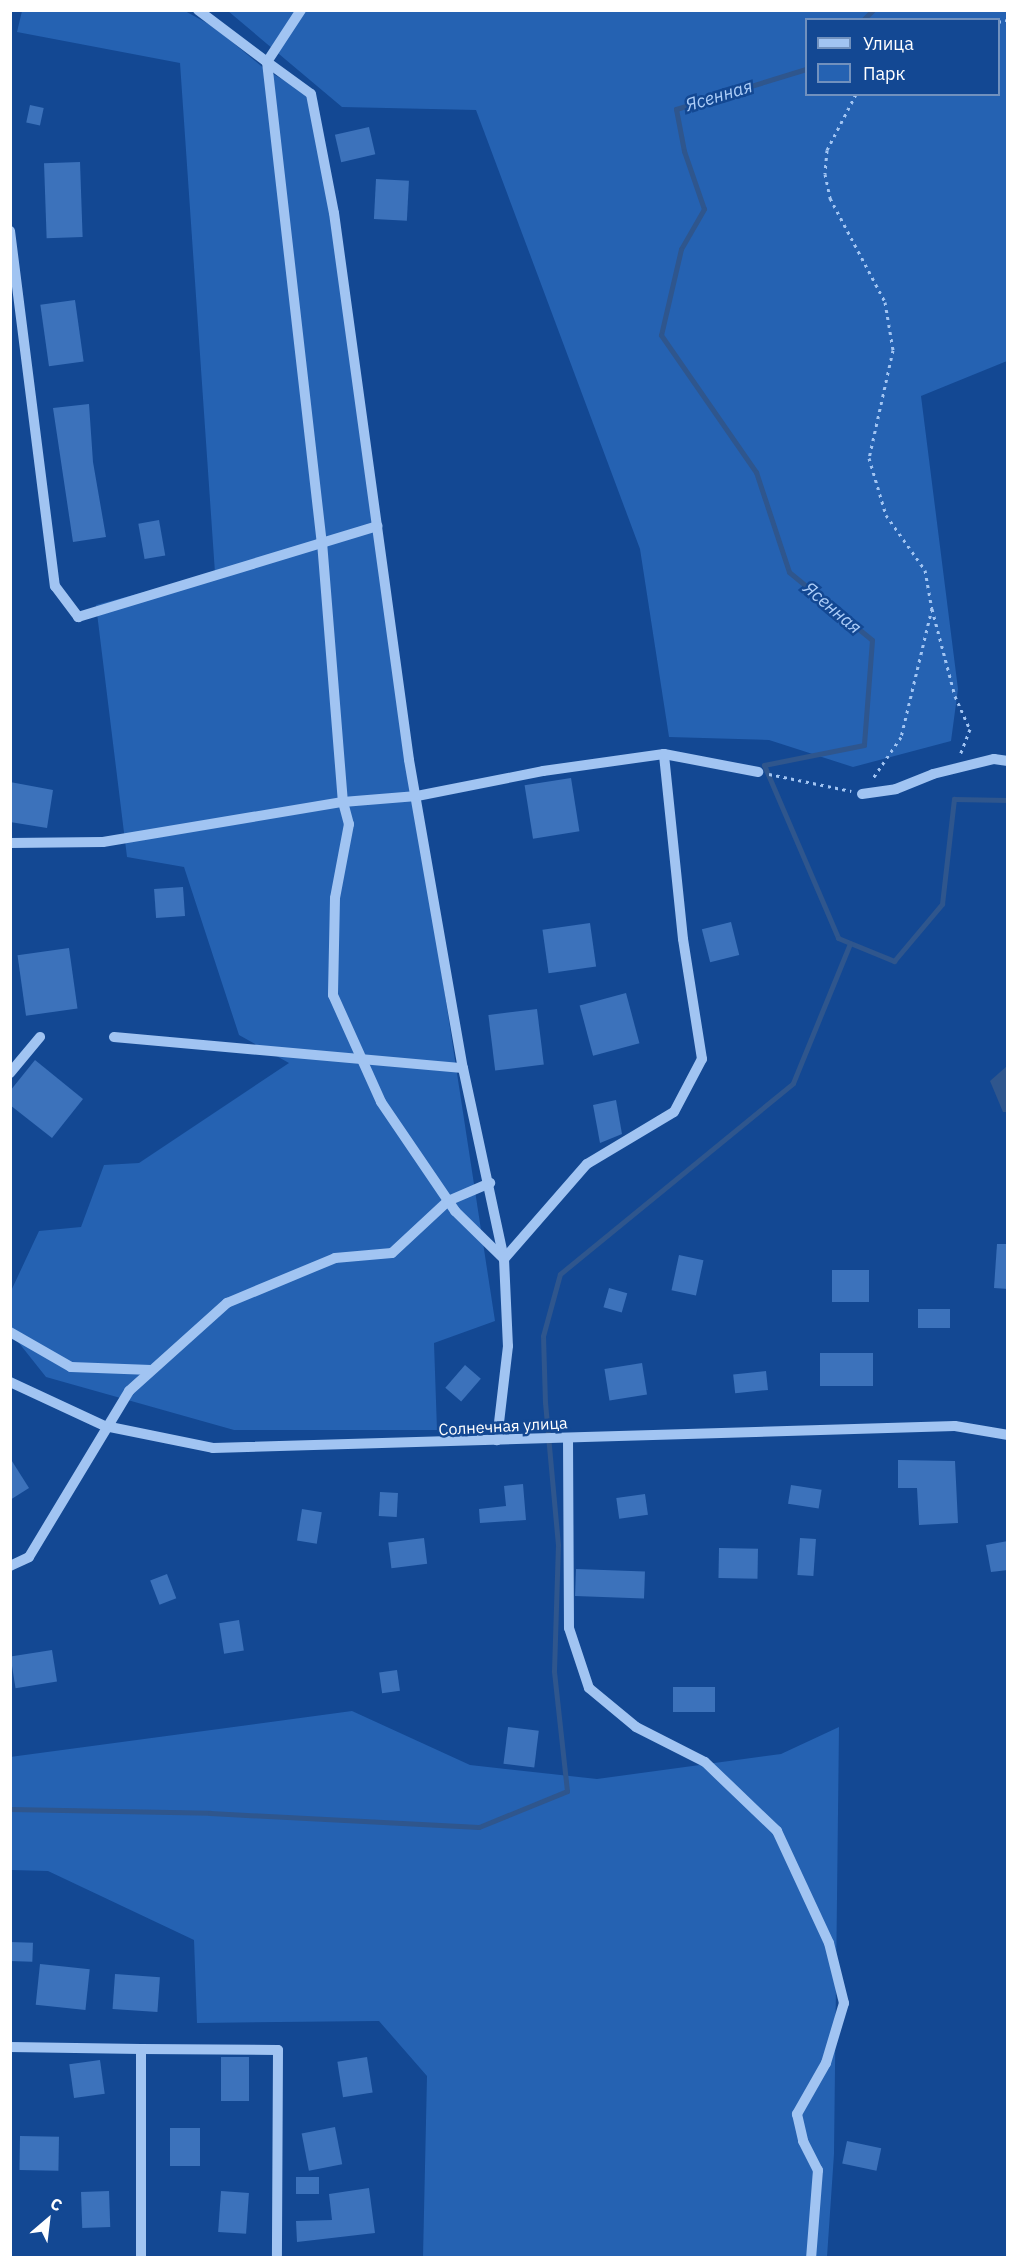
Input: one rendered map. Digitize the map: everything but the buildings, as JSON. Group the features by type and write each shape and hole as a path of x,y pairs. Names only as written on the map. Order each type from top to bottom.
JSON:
{"street":[{"path":"198,10 311,94 334,213 417,796 463,1068 490,1183 504,1259 508,1346 497,1440"},
{"path":"301,10 267,62 322,542 344,802 349,824 335,898 333,995 381,1102 448,1202 504,1259"},
{"path":"10,231 55,586 78,617 377,526"},
{"path":"504,1259 587,1164 675,1112 702,1059 683,939 663,754"},
{"path":"10,843 103,843 344,802 417,796 543,771 663,754 758,772"},
{"path":"862,794 896,789 933,774 994,759 1008,761"},
{"path":"10,1073 40,1037"},
{"path":"114,1037 463,1068"},
{"path":"10,1566 29,1557 105,1426 129,1391 227,1303 334,1258 392,1253 448,1202 490,1183"},
{"path":"10,1332 71,1367 152,1370"},
{"name":"Солнечная улица","path":"10,1382 105,1426 213,1448 955,1426 1008,1435"},
{"path":"568,1438 569,1628 589,1689 636,1727 705,1762 777,1831 830,1943 844,2003 826,2063 797,2114 803,2141 818,2170 811,2258"},
{"path":"10,2047 278,2050 277,2258"},
{"path":"141,2049 141,2258"}],"path":[{"path":"855,96 827,150 825,174 830,198 885,302 893,350 869,458 886,515 925,570 932,608 955,696 970,729 962,752 955,757"},
{"path":"777,776 862,794 901,737 932,608"}],"green space":[{"path":"22,11 185,11 214,27 266,70 317,99 375,539 495,1321 434,1343 437,1430 234,1430 46,1377 11,1333 11,1291 39,1231 81,1227 104,1165 139,1163 289,1063 239,1035 184,867 127,857 96,605 215,573 180,63 17,32"},
{"path":"228,11 1007,11 1007,361 921,396 958,689 951,741 853,767 769,740 669,737 640,549 476,110 342,107"},
{"path":"352,1711 470,1765 597,1779 781,1754 839,1727 834,2154 827,2257 423,2257 427,2076 379,2021 197,2023 194,1940 48,1871 11,1870 10,1757"}],"shaded area":[{"path":"1007,1066 1007,1112 1003,1112 990,1081"}],"waterway":[{"name":"Ясенная","path":"865,18 873,10"},
{"name":"Ясенная","path":"805,69 676,109 684,151 704,209 681,249 661,335 756,472 789,572 872,640 864,745 764,765 838,938 894,961 942,904 954,799 1008,800"},
{"path":"10,1809 210,1813 479,1827 567,1791 554,1671 558,1545 545,1403 543,1336 560,1274 793,1083 850,943"}]}
